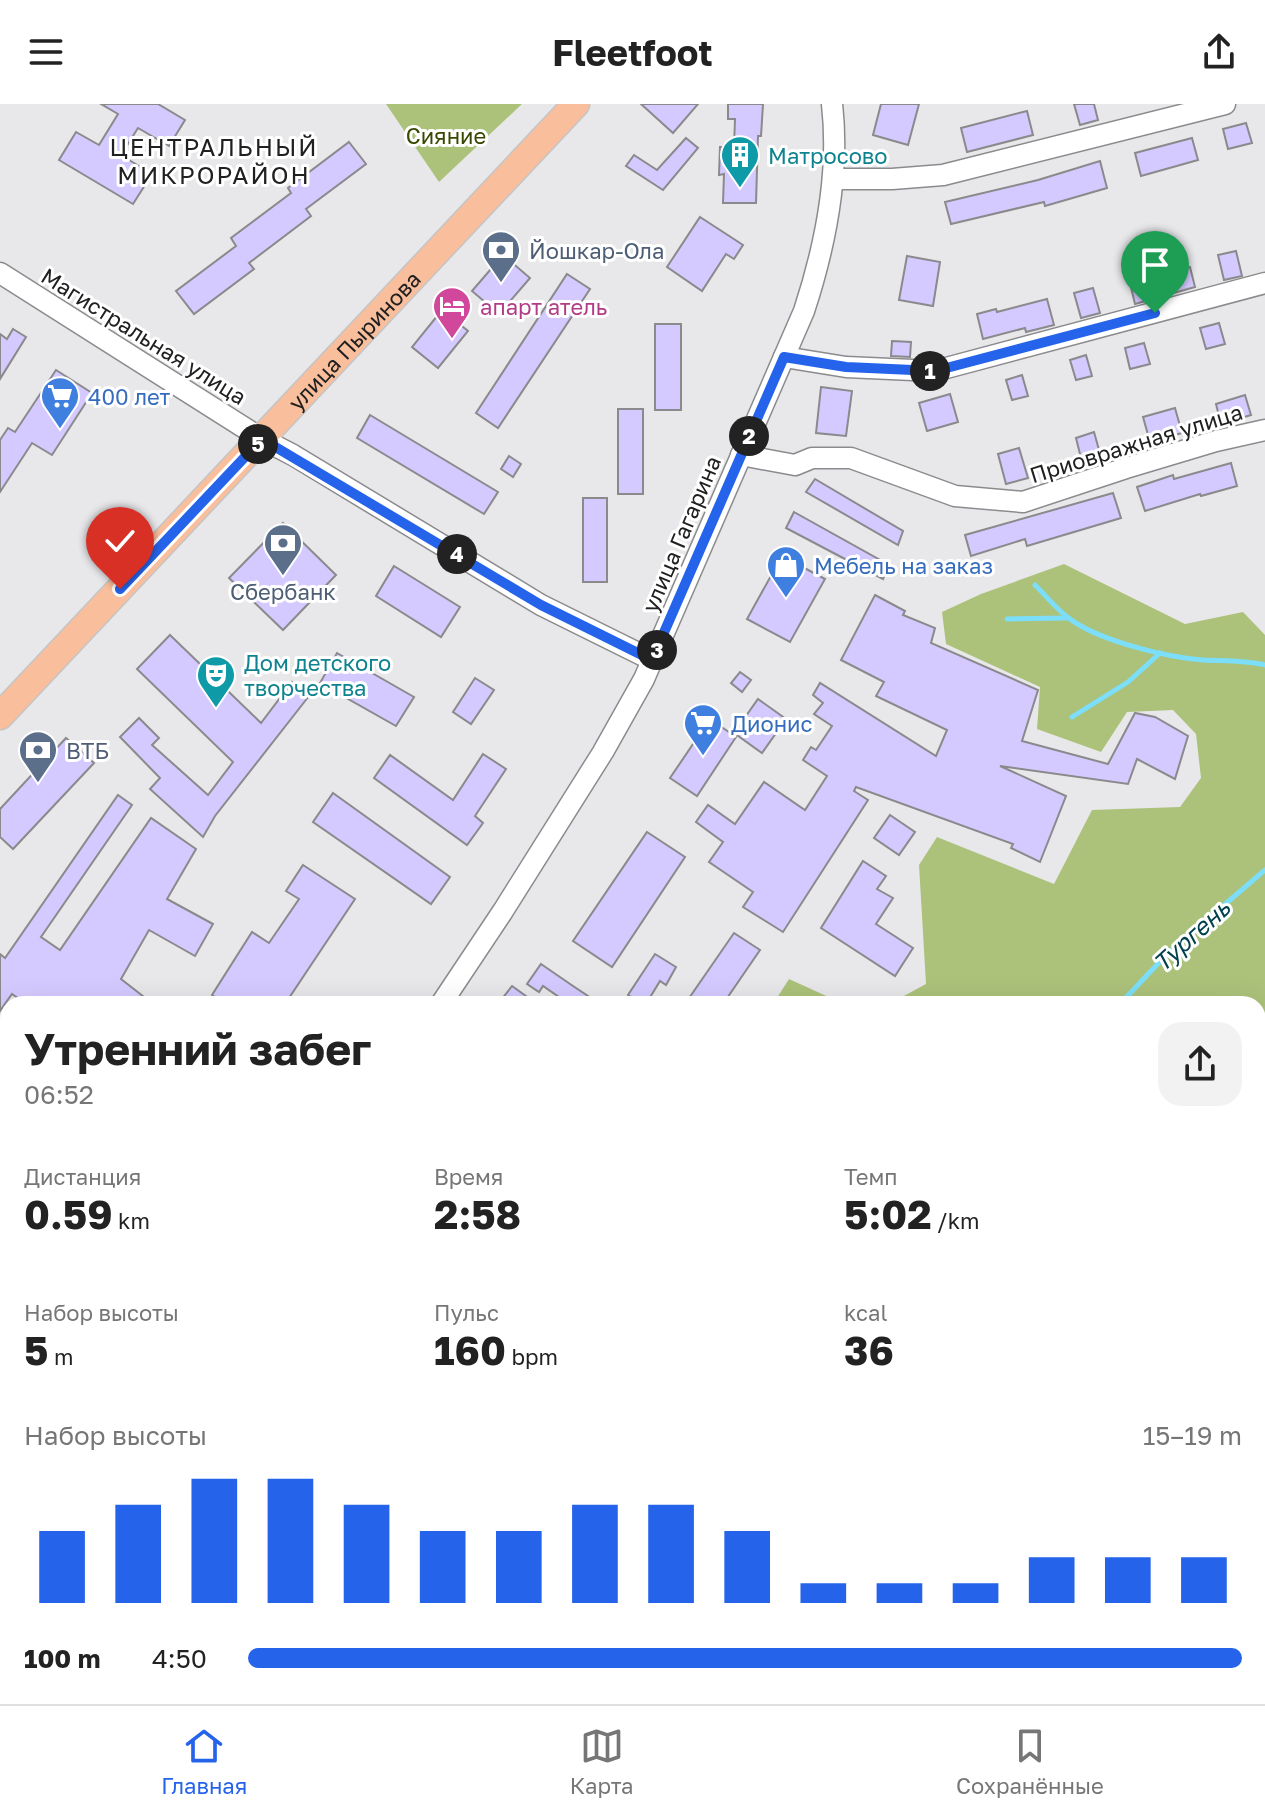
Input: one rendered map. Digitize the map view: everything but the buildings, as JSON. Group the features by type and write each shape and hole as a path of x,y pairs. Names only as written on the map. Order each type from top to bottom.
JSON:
{"main road":[{"name":"улица Пыринова","path":"0,716 576,104"}],"street":[{"name":"улица Гагарина","path":"446,996 603,752 652,660 784,357 817,272 827,224 833,179 832,104"},
{"path":"833,179 943,175 1225,104"},
{"name":"Магистральная улица","path":"0,273 262,439"},
{"path":"784,357 846,367 935,371 1265,283"},
{"name":"Приовражная улица","path":"741,455 795,465 812,458 851,458 955,496 1023,502 1201,446 1265,430"},
{"path":"262,439 541,605 652,660"}],"green space":[{"name":"Сияние","path":"386,104 522,104 439,182"},
{"path":"1064,564 1185,624 1243,612 1265,635 1265,996 904,996 926,984 919,865 937,837 1054,884 1092,810 1180,807 1201,778 1196,734 1173,710 1127,712 1101,752 1037,729 1040,687 946,644 942,612 981,594"},
{"path":"789,979 826,996 778,996"}],"waterway":[{"path":"1035,585 1066,616 1112,640 1187,658 1265,665"},
{"path":"1007,619 1066,618"},
{"path":"1072,717 1128,682 1160,653"},
{"name":"Тургень","path":"1128,996 1167,954 1265,870"}],"place":[{"name":"Матросово","path":"740,189"},
{"name":"Йошкар-Ола","path":"501,284"},
{"name":"апарт атель","path":"452,340"},
{"name":"400 лет","path":"60,430"},
{"name":"Сбербанк","path":"283,577"},
{"name":"Мебель на заказ","path":"786,599"},
{"name":"Дом детского творчества","path":"216,709"},
{"name":"Дионис","path":"703,757"},
{"name":"ВТБ","path":"38,784"}],"district":[{"name":"ЦЕНТРАЛЬНЫЙ МИКРОРАЙОН","path":"214,160"}],"route":[{"path":"120,589 262,439 541,605 652,660 784,357 846,367 935,371 1155,313"}]}
